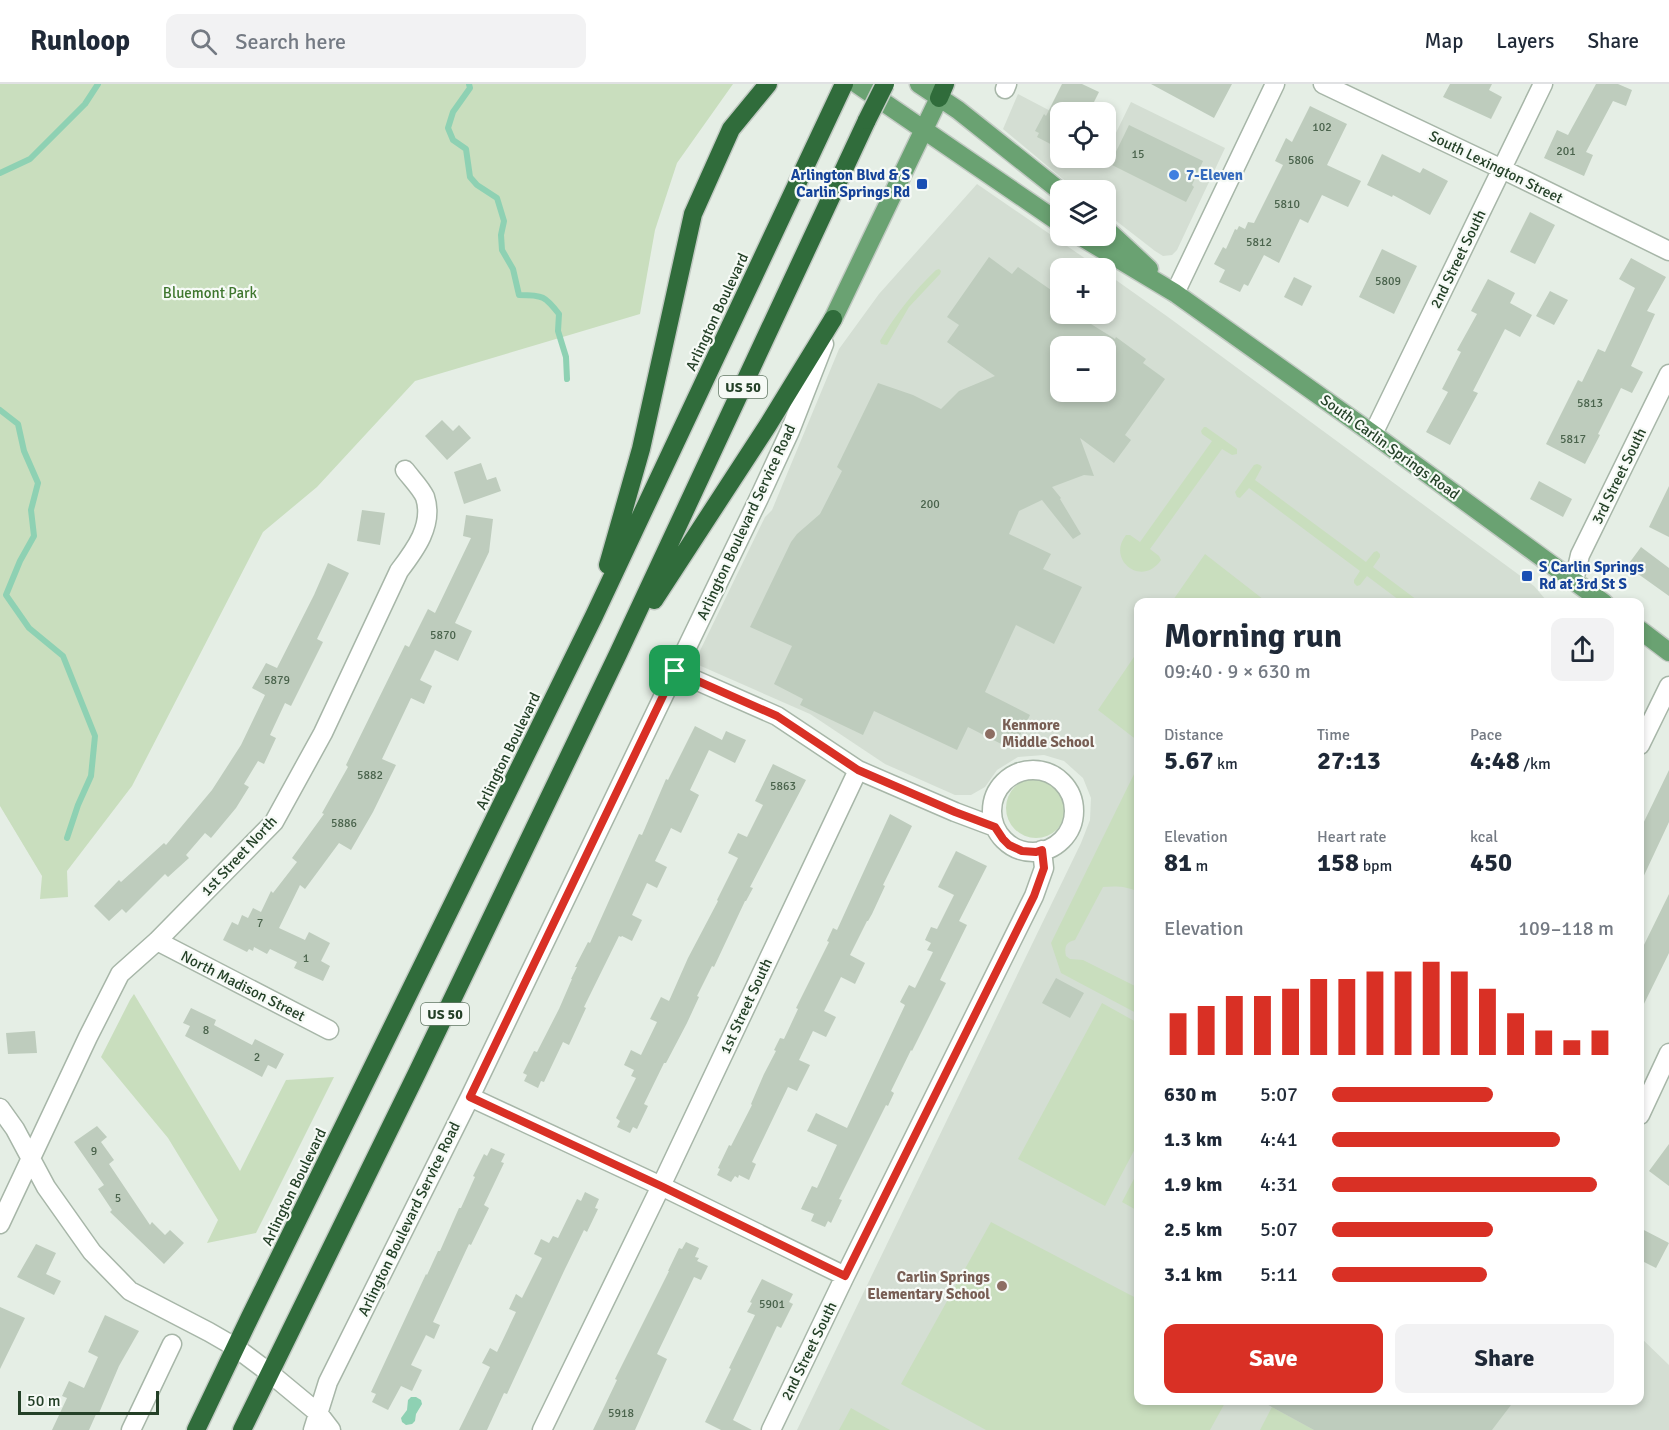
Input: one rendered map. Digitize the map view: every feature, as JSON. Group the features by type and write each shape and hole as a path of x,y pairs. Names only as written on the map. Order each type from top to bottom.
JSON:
{"highway":[{"path":"594,616 641,449 693,214 731,129 768,84"},
{"name":"US 50","path":"242,1430 618,654 885,84"},
{"name":"Arlington Boulevard","path":"196,1430 594,616 841,92"},
{"path":"618,654 768,425 833,319"}],"main road":[{"path":"857,84 1050,216"},
{"path":"919,84 942,91 958,110 1050,182"},
{"name":"Arlington Boulevard Service Road","path":"833,319 942,91"},
{"path":"1002,183 1050,187"},
{"name":"South Carlin Springs Road","path":"1116,238 1174,293"},
{"name":"South Carlin Springs Road","path":"1096,246 1174,293 1373,434 1597,598"},
{"path":"1644,633 1669,652"}],"street":[{"path":"1174,293 1275,84"},
{"name":"South Lexington Street","path":"1323,84 1669,251"},
{"name":"2nd Street South","path":"1373,434 1543,84"},
{"name":"Arlington Boulevard Service Road","path":"315,1422 328,1382 470,1097 759,498 790,431 833,319"},
{"name":"3rd Street South","path":"1574,581 1580,555 1669,374"},
{"name":"1st Street North","path":"0,1224 120,974 157,941 274,822 322,733 399,571 417,548 428,516 424,495 405,470"},
{"path":"675,671 777,716 858,770 995,827"},
{"path":"1644,737 1669,686"},
{"path":"1028,769 1042,770 1056,775 1064,782 1074,802 1074,816 1068,833 1058,844 1050,849 1042,850 1022,851 1009,845 995,827 992,812 994,796 1002,783 1014,774 1028,769"},
{"name":"1st Street South","path":"542,1430 661,1186 858,770"},
{"name":"2nd Street South","path":"771,1430 1034,896 1044,868 1042,850"},
{"name":"North Madison Street","path":"157,941 329,1030"},
{"path":"1644,1106 1669,1053"},
{"path":"470,1097 661,1186 845,1276"},
{"path":"0,1108 15,1129 46,1187 92,1252 130,1292 235,1347 270,1374 315,1422 331,1430"},
{"path":"131,1430 172,1344"}],"shaded area":[{"path":"1018,94 1050,111 1050,168 1116,168 1116,133 1131,102 1225,148 1177,250 1172,255 1163,256 1116,221 1116,180 1064,180 1003,129"},
{"name":"Kenmore Middle School","path":"977,184 1050,234 1050,246 1067,246 1084,258 1050,258 1050,324 1116,324 1116,280 1534,586 1544,598 1134,598 1134,1405 1644,1405 1644,1341 1669,1365 1669,1430 797,1430 1081,843 1090,820 1091,798 1083,778 1064,761 1044,755 1018,757 997,770 985,787 971,795 955,795 885,764 810,714 694,663 765,517 772,510 839,349 879,294"},
{"path":"411,1397 421,1400 422,1404 415,1421 406,1425 401,1418 407,1410 408,1400"}],"green space":[{"name":"Bluemont Park","path":"0,84 733,84 677,163 655,230 640,314 415,381 317,487 263,532 132,786 67,871 68,897 40,899 42,876 0,806"},
{"path":"939,269 940,274 909,307 887,345 881,344 880,341 905,304"},
{"path":"1204,427 1237,449 1237,454 1232,455 1222,449 1150,549 1161,560 1153,568 1136,571 1123,561 1120,553 1121,544 1126,535 1140,542 1212,441 1202,434"},
{"path":"1254,465 1262,467 1255,480 1366,562 1377,551 1380,557 1373,567 1414,598 1396,598 1367,576 1357,586 1354,580 1360,571 1249,488 1240,498 1237,497 1235,492"},
{"path":"1205,554 1262,598 1174,598"},
{"path":"1134,657 1134,738 1098,710"},
{"path":"1134,774 1134,890 1121,887 1103,887 1075,940 1066,945 1065,950 1066,956 1070,959 1083,960 1134,986 1134,1012 1061,973 1051,943"},
{"path":"1030,778 1042,778 1053,783 1061,791 1066,808 1064,820 1053,833 1042,838 1030,838 1019,833 1011,825 1006,814 1006,802 1011,791 1019,783"},
{"path":"134,994 240,1171 286,1080 334,1077 256,1233 207,1243 218,1220 168,1138 101,1057"},
{"path":"1102,1003 1134,1021 1134,1151 1105,1206 1018,1159"},
{"path":"1134,1179 1134,1209 1122,1202"},
{"path":"991,1222 1134,1297 1134,1405 1224,1405 1210,1430 986,1430 901,1384"},
{"path":"1272,1407 1314,1430 1260,1430"},
{"path":"851,1408 890,1430 839,1430"}],"building":[{"path":"1062,84 1082,84 1099,92 1094,102 1053,102"},
{"path":"1151,84 1232,84 1214,118"},
{"path":"1450,84 1492,84 1489,90 1502,97 1491,119 1443,97"},
{"path":"1596,84 1618,84 1632,90 1626,106 1613,101 1586,152 1593,155 1584,176 1544,158 1557,130 1568,135"},
{"path":"1310,106 1347,124 1327,165 1361,181 1348,207 1322,195 1308,223 1300,219 1279,263 1264,255 1248,286 1244,284 1240,292 1219,282 1225,270 1214,264 1223,247 1226,249 1235,229 1237,230 1239,226 1245,229 1248,222 1254,223 1283,165 1275,161 1286,138 1292,142"},
{"path":"1050,108 1050,144 1037,137 1039,133 1035,131 1044,114 1046,116"},
{"path":"1129,125 1203,161 1186,202 1116,167 1116,152"},
{"path":"1382,154 1420,173 1423,168 1448,181 1430,215 1393,195 1392,197 1367,185"},
{"path":"1530,212 1555,225 1535,264 1510,252"},
{"path":"1382,249 1417,266 1394,314 1359,297"},
{"name":"Kenmore Middle School","path":"989,257 1012,274 1018,267 1050,289 1050,324 1091,324 1110,336 1050,336 1050,402 1116,402 1116,337 1146,359 1143,363 1165,379 1125,435 1131,440 1114,463 1080,438 1094,476 1084,475 1052,487 1061,498 1081,534 1073,539 1042,500 1019,511 1009,534 1051,554 1043,569 1082,587 1054,644 1016,625 985,692 1030,715 1013,750 968,727 957,750 874,711 863,735 800,705 803,699 774,684 792,646 750,627 791,542 820,514 842,471 837,467 878,383 913,395 941,409 959,391 995,376 947,342 959,325 947,317"},
{"path":"1631,258 1666,277 1647,311 1655,314 1631,366 1643,372 1632,393 1621,388 1585,464 1546,444 1578,380 1582,382 1598,349 1605,352 1635,288 1619,279"},
{"path":"1294,277 1312,286 1302,306 1284,297"},
{"path":"1488,279 1515,293 1510,303 1532,315 1520,337 1505,329 1473,391 1478,393 1450,445 1426,432 1448,392 1442,389 1461,352 1457,350 1477,314 1471,311"},
{"path":"1550,291 1568,300 1554,325 1536,316"},
{"path":"442,420 453,431 459,425 471,438 447,460 425,436"},
{"path":"481,463 487,480 496,477 501,491 464,504 454,472"},
{"path":"1539,481 1572,499 1563,517 1530,499"},
{"path":"1669,486 1669,537 1649,527"},
{"path":"362,510 385,513 380,545 357,541"},
{"path":"466,515 493,519 489,552 455,623 472,631 458,661 435,650 420,680 432,686 424,704 411,698 382,759 396,765 373,812 351,850 339,843 305,889 300,885 279,928 305,940 309,932 330,943 321,961 330,966 323,981 294,968 297,962 270,949 267,954 254,947 253,951 249,949 247,952 223,940 232,922 238,925 242,915 248,918 253,908 261,912 271,891 273,893 297,862 292,858 324,814 322,813 348,767 346,765 405,645 409,647 428,609 435,613 471,538 463,536"},
{"path":"1641,547 1669,568 1669,596 1627,566"},
{"path":"328,563 349,573 317,639 323,642 291,706 285,703 270,735 276,738 264,764 258,761 244,784 249,787 236,808 211,838 205,833 186,855 189,858 168,877 165,874 126,913 122,909 109,921 94,906 119,880 121,882 164,843 166,845 212,790 241,745 265,695 252,688 266,663 277,668"},
{"path":"695,726 722,740 726,731 746,740 735,763 709,750 690,790 699,795 681,833 671,828 655,861 667,867 657,888 647,883 632,915 642,920 632,941 619,936 584,1007 586,1008 569,1045 563,1042 544,1082 541,1081 538,1088 524,1081 527,1075 523,1073 534,1051 537,1052 559,1009 577,967 575,967 588,942 590,943 639,834 642,835 666,779 668,780"},
{"path":"773,764 806,780 750,887 753,888 697,996 699,997 687,1023 644,1104 648,1106 637,1129 633,1127 630,1133 617,1127 620,1121 616,1118 636,1078 631,1076 634,1070 624,1065 631,1050 641,1055 657,1022 650,1019 661,997 669,1001 738,858 728,853 738,833 747,837 763,805 755,801"},
{"path":"1669,770 1669,822 1644,875 1644,822"},
{"path":"890,814 912,826 883,885 885,886 872,914 850,955 865,963 855,984 841,977 824,1011 836,1017 826,1037 813,1031 799,1060 810,1065 797,1091 788,1087 752,1162 756,1164 749,1180 739,1175 738,1178 735,1176 731,1182 717,1175 720,1169 718,1168 752,1105 776,1051 774,1050 780,1038 784,1039 798,1009 796,1008 829,942 827,941 833,928 837,930"},
{"path":"956,851 987,866 959,921 967,925 940,980 946,983 891,1091 894,1093 888,1106 886,1105 839,1199 842,1200 831,1223 828,1221 825,1227 811,1221 814,1214 801,1209 812,1186 817,1188 837,1145 807,1131 816,1113 847,1128 905,1005 900,1002 909,985 915,988 933,952 927,950 931,943 925,940 931,927 937,929 954,895 938,887"},
{"path":"1669,894 1669,953 1644,1004 1644,945"},
{"path":"1056,978 1084,993 1070,1018 1042,1003"},
{"path":"191,1008 216,1020 214,1025 252,1045 255,1039 284,1054 276,1069 268,1065 262,1077 185,1036 190,1026 183,1023"},
{"path":"35,1031 37,1053 8,1054 6,1033"},
{"path":"97,1126 107,1137 101,1142 114,1160 109,1164 150,1225 152,1222 165,1235 170,1230 184,1243 164,1264 110,1212 112,1210 98,1189 104,1185 74,1142"},
{"path":"1669,1144 1669,1186 1649,1171"},
{"path":"491,1148 505,1154 501,1162 504,1163 484,1205 489,1208 471,1245 469,1244 433,1322 440,1325 434,1339 426,1335 411,1365 422,1370 412,1391 401,1386 388,1410 372,1402 376,1394 371,1392 426,1274 461,1208 475,1177 473,1176 484,1154 487,1156"},
{"path":"585,1192 599,1199 595,1208 598,1209 587,1232 584,1230 507,1394 504,1393 487,1430 459,1430 490,1367 482,1363 490,1348 497,1352 516,1312 509,1309 516,1294 522,1298 542,1258 534,1254 541,1239 549,1243 553,1236 558,1238 577,1199 581,1201"},
{"path":"1644,1230 1669,1243 1656,1268 1644,1262"},
{"path":"686,1242 699,1248 695,1257 699,1258 697,1261 708,1266 701,1280 694,1277 657,1354 667,1359 635,1430 593,1430 617,1380 615,1379 679,1248 682,1249"},
{"path":"36,1244 56,1253 46,1274 61,1281 54,1295 17,1277"},
{"path":"762,1279 793,1294 789,1302 793,1304 781,1328 777,1326 733,1420 752,1430 721,1430 705,1422 755,1315 747,1312"},
{"path":"0,1307 25,1318 0,1369"},
{"path":"105,1315 139,1331 119,1366 99,1413 97,1412 89,1430 52,1430 67,1398 62,1396 69,1381 84,1388 98,1357 88,1352"},
{"path":"1268,1405 1511,1405 1492,1430 1314,1430"}],"waterway":[{"path":"0,173 30,159 85,104 98,84"},
{"path":"469,84 470,88 453,112 448,128 453,140 466,149 470,177 477,185 497,198 504,221 501,235 502,250 513,269 519,295 543,298 559,314 558,331 566,357 567,379"},
{"path":"0,410 18,424 24,451 38,483 31,510 34,536 20,561 6,595 29,628 63,656 95,736 91,776 67,838"}],"place":[{"name":"7-Eleven","path":"1174,175"},
{"name":"Arlington Blvd & S Carlin Springs Rd","path":"922,184"},
{"name":"S Carlin Springs Rd at 3rd St S","path":"1527,576"},
{"name":"Kenmore Middle School","path":"990,734"},
{"name":"Carlin Springs Elementary School","path":"1002,1286"}],"route":[{"path":"675,671 777,716 858,770 995,827 1009,845 1022,851 1042,850 1044,868 1034,896 845,1276 661,1186 470,1097 675,671"}]}
